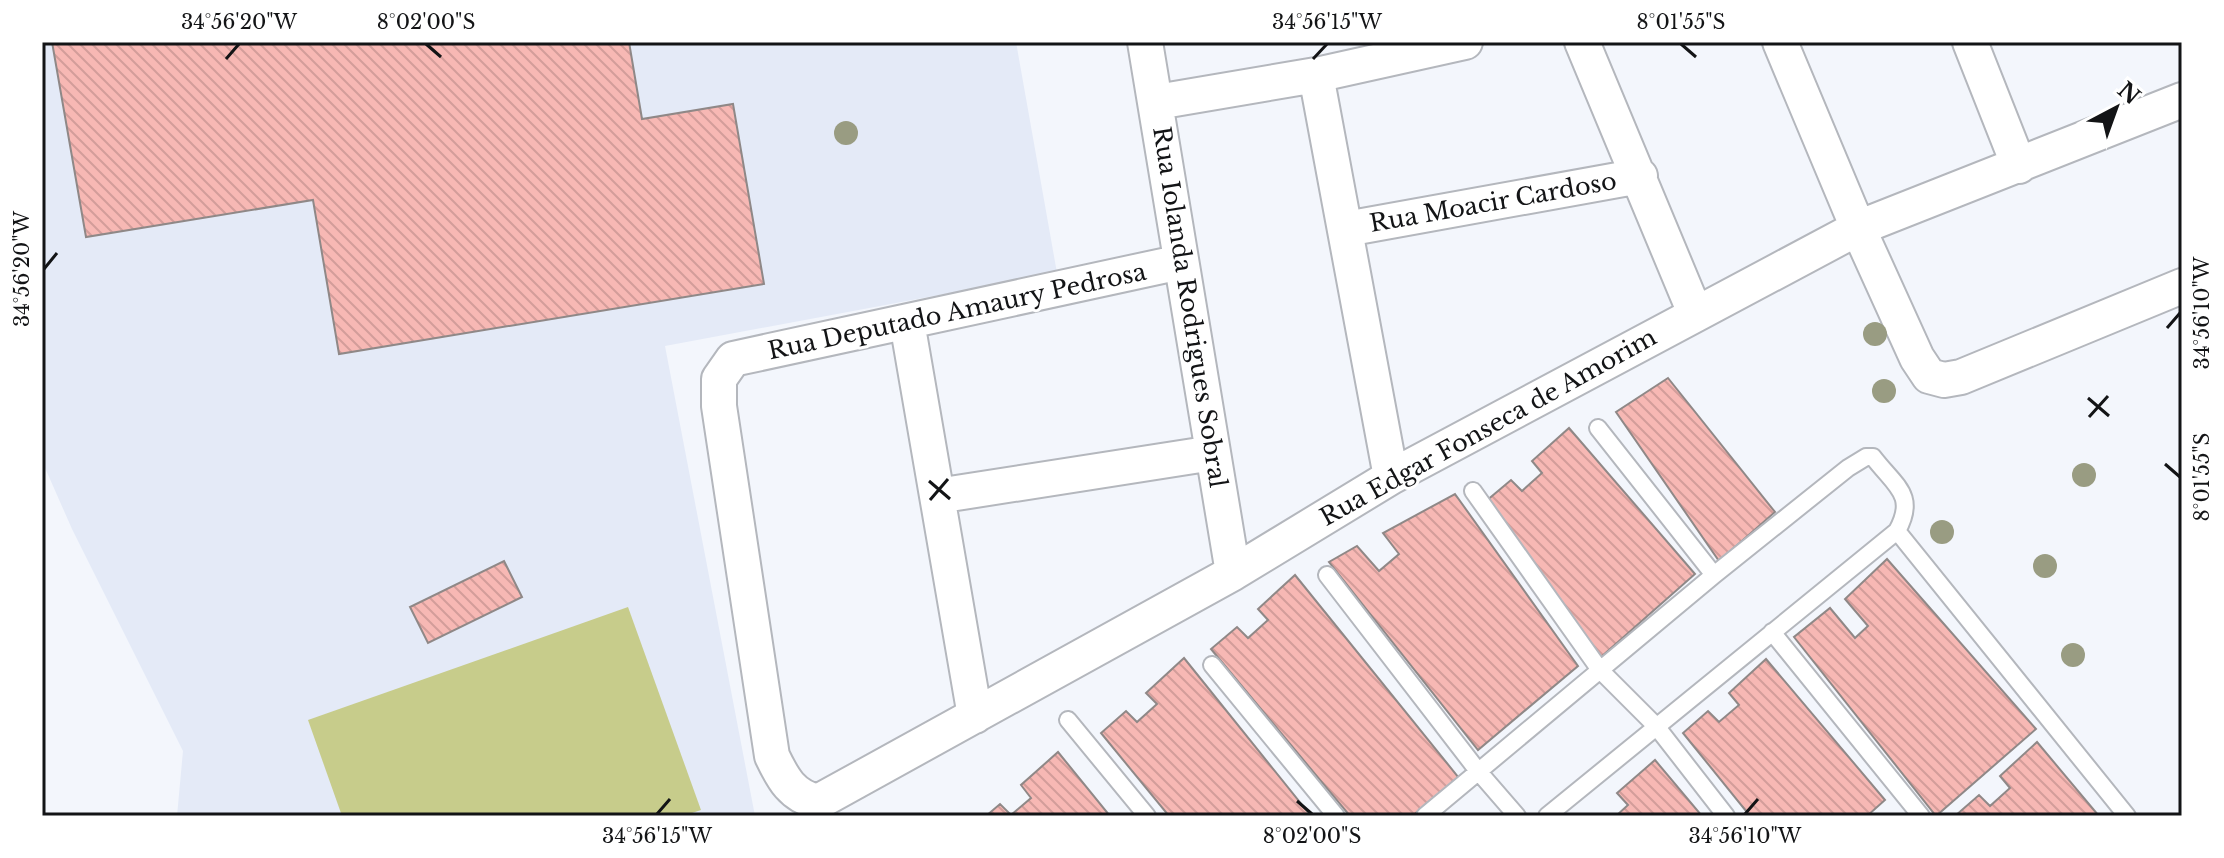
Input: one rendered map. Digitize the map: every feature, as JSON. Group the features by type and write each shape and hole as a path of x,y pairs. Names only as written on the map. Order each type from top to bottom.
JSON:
{"street":[{"name":"Rua Iolanda Rodrigues Sobral","path":"1145,42 1233,573"},
{"path":"1157,102 1316,75 1465,42"},
{"path":"1582,42 1695,313"},
{"path":"1780,42 1858,228 1917,358 1935,380 1961,377 2182,286"},
{"path":"1970,42 2019,166"},
{"path":"1316,75 1391,477"},
{"name":"Rua Edgar Fonseca de Amorim","path":"818,809 975,716 1233,573 1391,477 1858,228 2182,100"},
{"name":"Rua Moacir Cardoso","path":"1346,229 1640,176"},
{"name":"Rua Deputado Amaury Pedrosa","path":"818,809 790,788 772,756 719,406 719,379 733,359 1181,262"},
{"path":"907,322 975,716"},
{"path":"937,496 1213,453"}],"lane":[{"path":"1598,428 1714,575"},
{"path":"1425,816 1714,575 1848,468 1866,457 1873,457 1906,500 1905,516 1897,531 1547,816"},
{"path":"1473,491 1600,670 1656,726 1726,816"},
{"path":"1897,531 2127,816"},
{"path":"1327,575 1478,771 1517,816"},
{"path":"1772,632 1921,816"},
{"path":"1212,665 1336,816"},
{"path":"1068,720 1147,816"}],"shaded area":[{"path":"42,42 1016,42 1057,273 665,346 755,816 177,816 183,751 72,529 42,461"}],"green space":[{"path":"628,607 701,810 683,816 342,816 308,720"}],"building":[{"path":"52,42 629,42 642,119 733,104 764,284 339,354 313,200 86,237"},
{"path":"1668,378 1775,512 1719,561 1616,412"},
{"path":"1569,428 1695,574 1601,657 1485,502 1511,480 1522,491 1542,473 1532,461"},
{"path":"1455,494 1578,666 1478,750 1329,562 1357,546 1379,571 1399,554 1383,533"},
{"path":"1887,559 2036,729 1936,816 1794,637 1830,608 1855,638 1868,626 1845,599"},
{"path":"504,561 522,597 428,643 410,607"},
{"path":"1295,575 1459,778 1412,816 1350,816 1211,649 1237,627 1248,638 1268,620 1258,609"},
{"path":"1184,658 1311,816 1169,816 1101,733 1126,711 1137,722 1157,704 1146,693"},
{"path":"1766,659 1885,800 1867,816 1750,816 1683,733 1708,711 1719,722 1739,705 1729,693"},
{"path":"2037,742 2099,816 1955,816 1979,795 1990,806 2010,788 2000,776"},
{"path":"1058,752 1110,816 986,816 1000,804 1011,815 1031,798 1021,785"},
{"path":"1655,760 1702,816 1616,816 1628,805 1617,793"}]}
